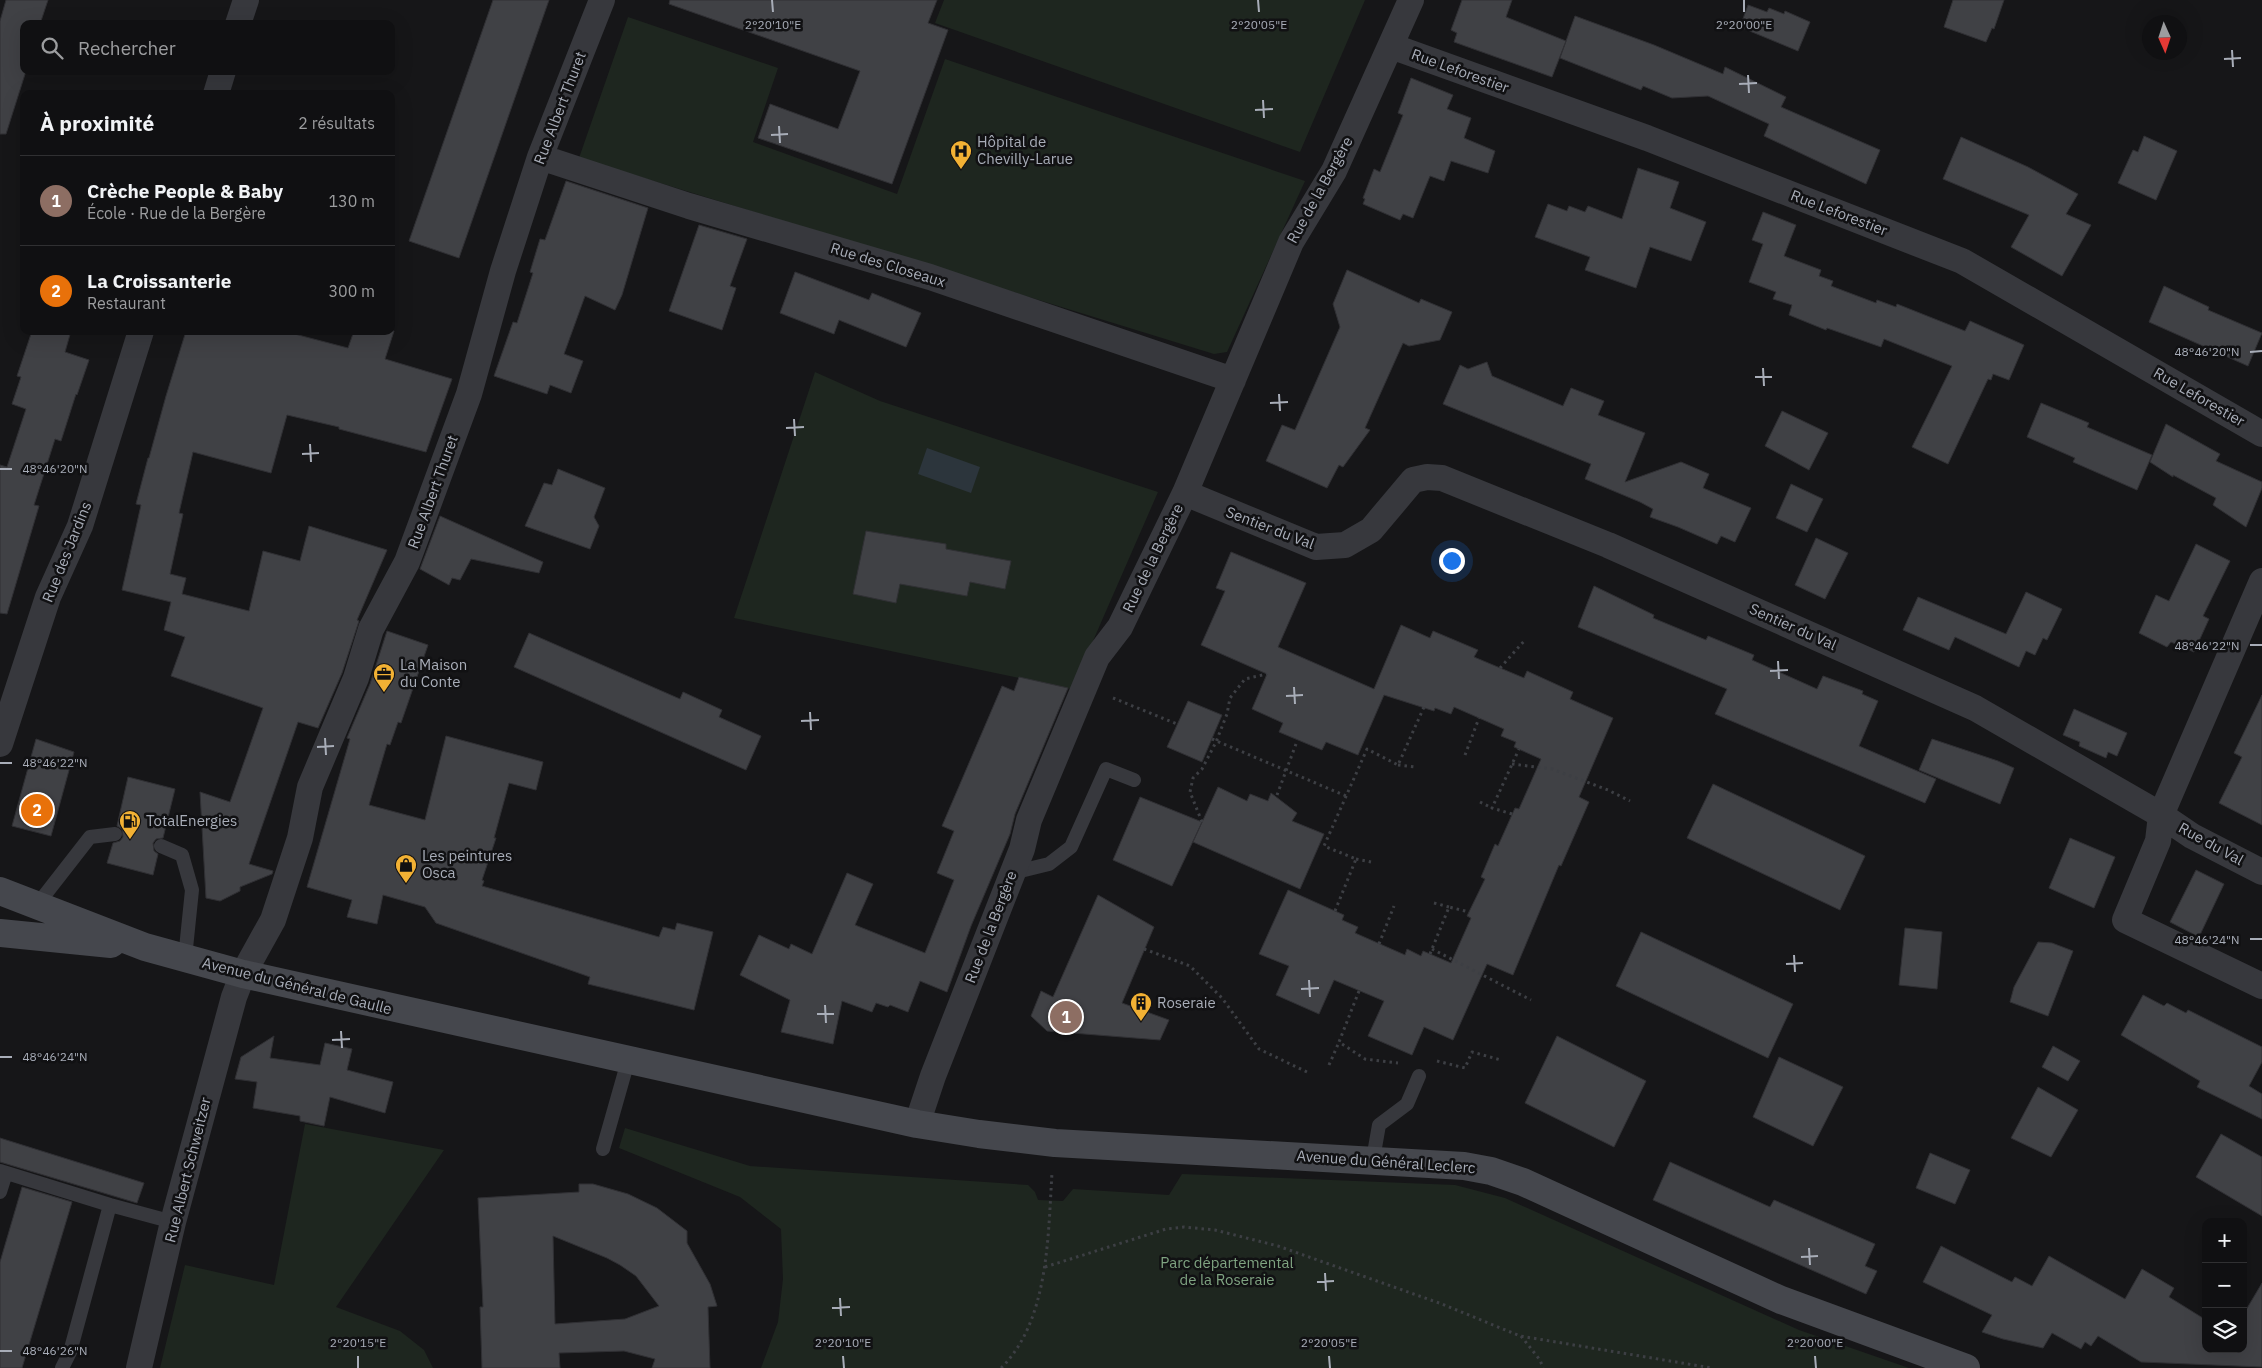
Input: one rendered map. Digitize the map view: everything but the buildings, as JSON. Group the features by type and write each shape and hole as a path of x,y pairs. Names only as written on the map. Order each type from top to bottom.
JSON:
{"main road":[{"name":"Avenue du Général de Gaulle","path":"0,891 145,947 243,974 628,1061"},
{"name":"Avenue du Général de Gaulle","path":"0,932 145,947"},
{"name":"Avenue du Général Leclerc","path":"628,1061 917,1124 980,1134 1055,1143 1373,1159 1464,1166 1491,1171 1523,1182 1781,1300 1966,1368"}],"street":[{"path":"239,20 246,0"},
{"name":"Rue Albert Thuret","path":"243,974 273,920 300,838 310,787 356,678 371,629 407,562 469,394 503,271 540,157 602,0"},
{"name":"Rue de la Bergère","path":"917,1124 933,1076 1022,848 1029,820 1084,686 1097,657 1120,628 1185,493 1291,242 1334,171 1411,0"},
{"name":"Rue Leforestier","path":"1391,46 1647,138 1962,261 2262,434"},
{"path":"217,90 223,75"},
{"name":"Rue des Closeaux","path":"540,157 690,206 930,277 1233,380"},
{"name":"Rue des Jardins","path":"0,744 48,598 80,526 140,335"},
{"name":"Sentier du Val","path":"1185,493 1316,547 1345,545 1371,530 1413,480 1427,477 1442,478 1608,545 1976,708 2161,815"},
{"path":"2262,581 2161,815 2158,841 2125,920 2262,986"},
{"name":"Rue du Val","path":"2161,815 2192,836 2262,872"},
{"name":"Rue Albert Schweitzer","path":"139,1368 173,1222 228,1016 243,974"}],"lane":[{"path":"1012,873 1049,864 1071,847 1106,769 1134,780"},
{"path":"37,905 90,836 115,834"},
{"path":"161,846 182,855 192,890 185,958"},
{"path":"603,1149 628,1061"},
{"path":"1373,1159 1379,1124 1407,1104 1420,1076"},
{"path":"0,1192 3,1172 173,1222"},
{"path":"62,1368 70,1352 110,1205"}],"path":[{"path":"1500,668 1525,640"},
{"path":"1202,822 1190,792 1193,778 1202,769 1216,742 1227,714 1230,698 1245,679 1267,674"},
{"path":"1084,686 1177,724"},
{"path":"1398,765 1424,707"},
{"path":"1465,756 1479,718"},
{"path":"1212,739 1346,796"},
{"path":"1277,795 1296,744"},
{"path":"1371,862 1356,859 1324,846 1367,749 1398,765 1416,766"},
{"path":"1492,808 1519,749"},
{"path":"1512,764 1552,769 1608,790 1630,801"},
{"path":"1480,802 1512,814"},
{"path":"1335,911 1356,859"},
{"path":"1434,903 1469,912"},
{"path":"1379,944 1394,906"},
{"path":"1430,954 1449,907"},
{"path":"1144,949 1190,966 1222,998 1259,1049 1309,1073"},
{"path":"1432,949 1531,1000"},
{"path":"1329,1065 1359,991"},
{"path":"1339,1042 1365,1059 1395,1064 1404,1063"},
{"path":"1428,1060 1464,1068 1472,1052 1501,1060"},
{"path":"1000,1368 1009,1360 1030,1322 1046,1267 1055,1143"},
{"path":"1046,1267 1166,1229 1184,1227 1215,1230 1278,1246 1442,1304 1520,1336 1712,1368"},
{"path":"1520,1336 1540,1360 1543,1368"}],"green space":[{"path":"944,0 1365,0 1300,152 935,23"},
{"path":"628,17 778,68 753,142 897,194 945,59 1305,181 1227,352 1214,354 579,158"},
{"path":"815,372 880,401 1158,492 1072,689 734,618"},
{"path":"305,1124 444,1150 336,1307 400,1331 424,1350 433,1368 160,1368 185,1265 274,1285"},
{"name":"Parc départemental de la Roseraie","path":"625,1128 750,1166 1028,1185 1035,1192 1038,1200 1063,1201 1073,1189 1169,1195 1182,1174 1455,1185 1505,1198 1799,1330 1909,1368 761,1368 778,1322 783,1279 781,1229 740,1197 619,1148"}],"shaded area":[{"path":"927,448 980,467 971,493 918,474"}],"place":[{"name":"Hôpital de Chevilly-Larue","path":"961,170"},
{"name":"La Maison du Conte","path":"384,693"},
{"name":"La Croissanterie","path":"37,810"},
{"name":"TotalEnergies","path":"130,840"},
{"name":"Les peintures Osca","path":"406,884"},
{"name":"Crèche People & Baby","path":"1066,1017"},
{"name":"Roseraie","path":"1141,1022"}]}
